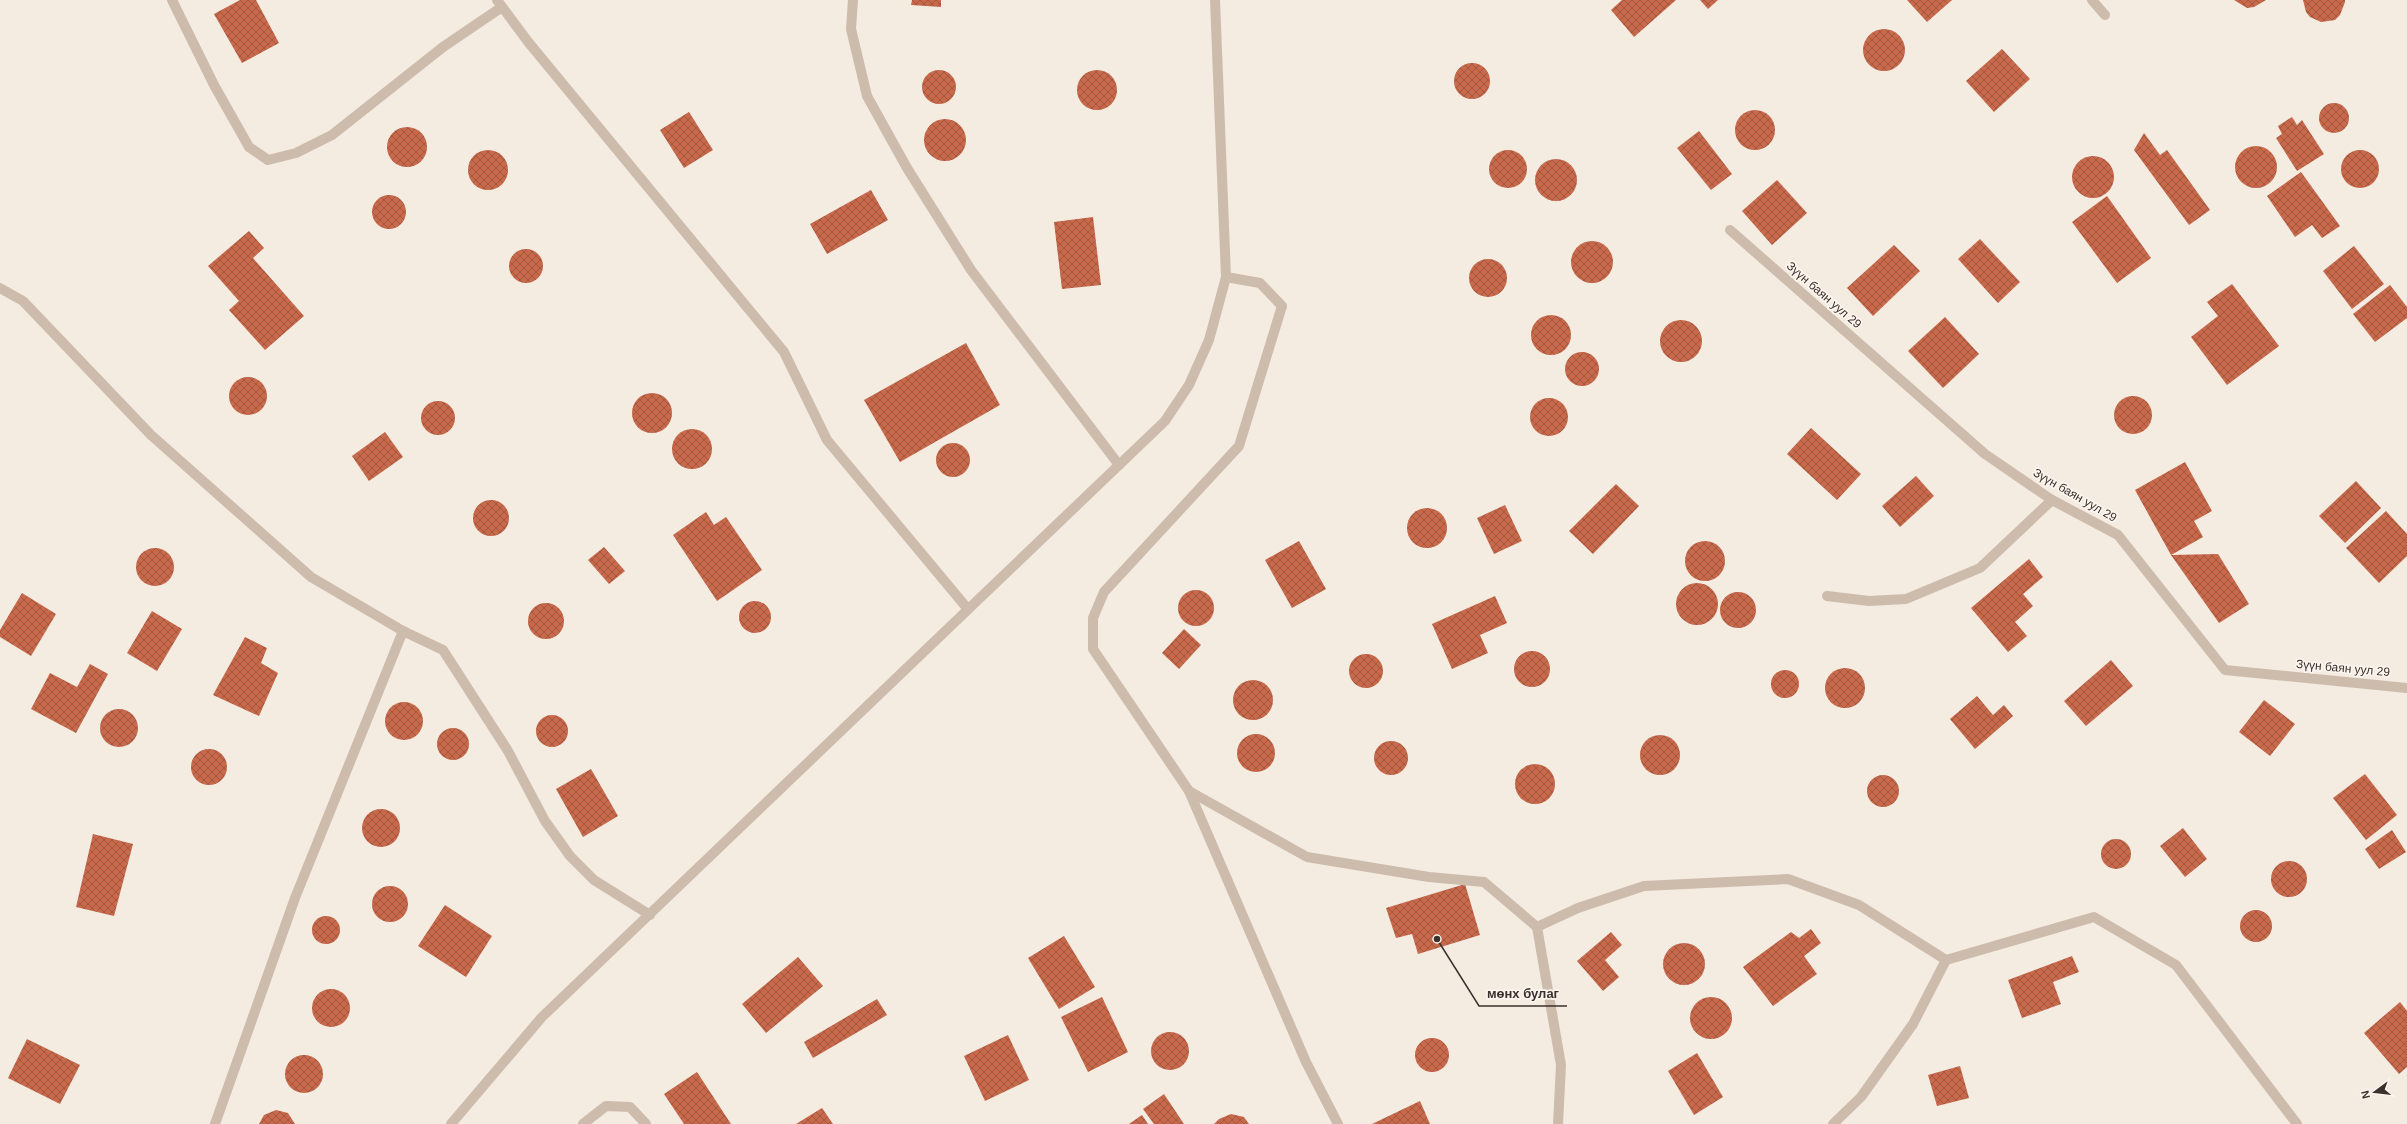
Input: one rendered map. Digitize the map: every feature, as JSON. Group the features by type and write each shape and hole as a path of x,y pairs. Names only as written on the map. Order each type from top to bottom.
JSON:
{"street":[{"path":"172,0 214,85 249,147 268,160 296,153 332,135 442,47 500,3 529,44 784,352 827,440 967,608"},
{"path":"853,0 851,29 867,96 906,168 971,270 1119,465"},
{"path":"451,1124 542,1018 967,608 1165,421 1189,385 1209,340 1226,277 1215,0"},
{"path":"2092,0 2105,15"},
{"name":"Зүүн баян уул 29","path":"1730,230 1985,454 2052,500 2118,535 2224,670 2407,688"},
{"path":"1226,277 1260,283 1282,306 1238,446 1104,592 1093,618 1093,649 1190,791 1306,1062 1338,1124"},
{"path":"0,288 23,301 151,435 311,577 403,631 443,650 508,751 545,821 570,856 594,880 650,915"},
{"path":"1827,596 1869,601 1906,599 1974,571 1980,568 2052,500"},
{"path":"215,1124 295,898 403,631"},
{"path":"1190,791 1307,857 1429,877 1484,882 1537,927 1561,1065 1558,1124"},
{"path":"1537,927 1578,908 1644,886 1788,880 1859,905 1946,960"},
{"path":"1833,1124 1861,1097 1908,1030 1946,960 2094,918 2176,965 2297,1124"},
{"path":"583,1124 606,1106 630,1106 646,1124"}],"building":[{"path":"240,0 256,0 279,43 242,63 214,14"},
{"path":"912,0 941,0 941,7 911,5"},
{"path":"1622,0 1676,0 1634,37 1611,10"},
{"path":"1700,0 1718,0 1708,9"},
{"path":"1907,0 1952,0 1927,22"},
{"path":"2234,0 2266,0 2254,7 2247,8"},
{"path":"2303,0 2345,0 2345,2 2340,15 2335,20 2321,22 2310,17 2306,12"},
{"path":"1884,29 1899,35 1905,50 1899,65 1884,71 1869,65 1863,50 1869,35"},
{"path":"2002,49 2030,79 1994,112 1966,81"},
{"path":"1472,63 1482,66 1487,71 1490,81 1487,91 1482,96 1472,99 1462,96 1457,91 1454,81 1457,71 1462,66"},
{"path":"939,70 945,71 951,75 955,81 955,93 951,99 945,103 939,104 933,103 927,99 923,93 922,87 923,81 927,75 933,71"},
{"path":"1097,70 1105,72 1111,76 1115,82 1117,90 1115,98 1111,104 1105,108 1097,110 1089,108 1083,104 1079,98 1077,90 1079,82 1083,76 1089,72"},
{"path":"2334,103 2345,107 2349,118 2345,129 2334,133 2323,129 2319,118 2323,107"},
{"path":"1759,110 1766,113 1772,119 1775,130 1774,138 1766,147 1759,150 1751,150 1744,147 1736,138 1735,126 1738,119 1747,111"},
{"path":"689,112 713,150 684,168 660,130"},
{"path":"2292,117 2297,125 2302,120 2324,154 2297,171 2276,138 2282,134 2278,126"},
{"path":"941,119 949,119 957,122 963,128 966,140 963,152 957,158 949,161 941,161 933,158 927,152 924,144 924,136 927,128 933,122"},
{"path":"407,127 415,129 421,133 425,139 427,147 425,155 421,161 415,165 407,167 399,165 393,161 389,155 387,147 389,139 393,133 399,129"},
{"path":"1699,131 1732,174 1711,190 1677,148"},
{"path":"2144,133 2160,155 2167,150 2210,210 2189,225 2134,150"},
{"path":"2256,146 2271,152 2277,167 2271,182 2256,188 2241,182 2235,167 2241,152"},
{"path":"488,150 496,152 502,156 506,162 508,170 506,178 502,184 496,188 488,190 480,188 474,184 470,178 468,170 470,162 474,156 480,152"},
{"path":"1504,150 1512,150 1522,155 1526,162 1526,176 1522,183 1512,188 1504,188 1494,183 1492,180 1489,173 1489,165 1494,155 1497,153"},
{"path":"2360,150 2370,153 2376,159 2379,169 2376,179 2370,185 2360,188 2350,185 2344,179 2341,169 2344,159 2350,153"},
{"path":"2093,156 2108,162 2114,177 2108,192 2093,198 2078,192 2072,177 2078,162"},
{"path":"1556,159 1571,165 1577,180 1571,195 1556,201 1541,195 1535,180 1541,165"},
{"path":"2301,172 2340,226 2322,238 2312,225 2295,237 2267,196"},
{"path":"1777,180 1807,213 1772,245 1742,211"},
{"path":"871,190 888,220 827,254 810,224"},
{"path":"386,195 392,195 396,196 403,202 406,212 405,219 399,226 392,229 386,229 382,228 375,222 372,215 372,209 373,205 379,198"},
{"path":"2107,196 2151,258 2117,283 2072,222"},
{"path":"1093,217 1101,285 1062,289 1054,222"},
{"path":"249,231 264,248 253,258 304,316 265,350 229,310 239,301 208,266"},
{"path":"1980,239 2020,282 1998,303 1958,259"},
{"path":"1588,241 1596,241 1607,247 1613,258 1613,266 1607,277 1596,283 1588,283 1577,277 1571,266 1571,258 1577,247"},
{"path":"1894,245 1920,271 1873,316 1847,288"},
{"path":"2354,246 2384,284 2352,309 2323,271"},
{"path":"529,249 536,251 541,256 543,266 541,276 536,281 523,283 516,281 511,276 509,263 511,256 516,251"},
{"path":"1484,259 1492,259 1502,264 1506,271 1506,285 1502,292 1492,297 1484,297 1474,292 1472,289 1469,282 1469,274 1474,264 1477,262"},
{"path":"2232,284 2279,346 2227,385 2191,337 2218,316 2207,302"},
{"path":"2390,285 2407,307 2407,318 2375,342 2353,314"},
{"path":"1555,315 1562,318 1568,324 1571,335 1570,343 1562,352 1555,355 1547,355 1540,352 1532,343 1531,331 1534,324 1543,316"},
{"path":"1945,317 1979,354 1943,388 1908,351"},
{"path":"1681,320 1696,326 1702,341 1696,356 1681,362 1666,356 1660,341 1666,326"},
{"path":"966,343 1000,405 900,462 864,400"},
{"path":"1582,352 1594,357 1599,369 1594,381 1582,386 1570,381 1565,369 1570,357"},
{"path":"244,377 252,377 262,382 266,389 266,403 262,410 252,415 244,415 234,410 232,407 229,400 229,392 234,382 237,380"},
{"path":"652,393 660,395 666,399 670,405 672,413 670,421 666,427 660,431 652,433 644,431 638,427 634,421 632,413 634,405 638,399 644,395"},
{"path":"2129,396 2137,396 2147,401 2151,408 2151,422 2147,429 2137,434 2129,434 2119,429 2117,426 2114,419 2114,411 2119,401 2122,399"},
{"path":"1545,398 1553,398 1560,401 1565,406 1568,417 1565,428 1560,433 1553,436 1545,436 1538,433 1533,428 1530,421 1530,413 1533,406 1538,401"},
{"path":"435,401 441,401 450,406 454,412 454,424 450,430 441,435 435,435 426,430 421,421 421,415 426,406"},
{"path":"1811,428 1861,474 1837,500 1787,454"},
{"path":"692,429 700,431 706,435 710,441 712,449 710,457 706,463 700,467 692,469 684,467 678,463 674,457 672,449 674,441 678,435 684,431"},
{"path":"385,432 403,457 369,481 352,456"},
{"path":"953,443 965,448 970,460 965,472 953,477 941,472 936,460 941,448"},
{"path":"2185,462 2212,511 2194,521 2203,537 2171,555 2135,490"},
{"path":"1916,476 1934,496 1900,527 1882,506"},
{"path":"2356,481 2381,508 2345,543 2319,516"},
{"path":"1616,484 1639,506 1593,554 1569,531"},
{"path":"491,500 501,503 506,508 509,518 506,528 501,533 491,536 481,533 476,528 473,518 476,508 481,503"},
{"path":"1505,505 1522,541 1494,554 1477,518"},
{"path":"1431,508 1438,511 1444,517 1447,528 1446,536 1438,545 1431,548 1423,548 1416,545 1408,536 1407,524 1410,517 1419,509"},
{"path":"2386,511 2407,534 2407,556 2379,583 2346,548"},
{"path":"706,512 714,525 726,517 762,570 717,601 673,535"},
{"path":"1299,541 1326,589 1292,608 1265,560"},
{"path":"1705,541 1713,543 1719,547 1723,553 1725,561 1723,569 1719,575 1713,579 1705,581 1697,579 1691,575 1687,569 1685,561 1687,553 1691,547 1697,543"},
{"path":"604,547 625,571 609,584 588,560"},
{"path":"151,548 159,548 169,553 173,560 173,574 169,581 159,586 151,586 141,581 139,578 136,571 136,563 141,553 144,551"},
{"path":"2218,554 2249,604 2219,623 2171,555"},
{"path":"2029,559 2043,577 2023,594 2033,606 2015,622 2027,636 2008,652 1971,608"},
{"path":"1697,583 1712,589 1718,604 1712,619 1697,625 1682,619 1676,604 1682,589"},
{"path":"1196,590 1209,595 1214,608 1209,621 1196,626 1183,621 1178,608 1183,595"},
{"path":"1738,592 1751,597 1756,610 1751,623 1738,628 1725,623 1720,610 1725,597"},
{"path":"22,593 56,614 31,656 0,637 0,630"},
{"path":"1495,596 1507,623 1480,635 1488,653 1452,669 1432,624"},
{"path":"752,601 758,601 767,605 771,617 767,629 758,633 752,633 743,629 739,620 739,614 743,605"},
{"path":"546,603 556,606 561,611 564,621 561,631 556,636 546,639 536,636 531,631 528,621 531,611 536,606"},
{"path":"152,611 182,629 157,671 127,653"},
{"path":"1184,629 1201,645 1179,669 1162,653"},
{"path":"245,637 267,648 261,663 278,673 259,716 213,695"},
{"path":"1532,651 1545,656 1550,669 1545,682 1532,687 1519,682 1514,669 1519,656"},
{"path":"1366,654 1378,659 1383,671 1378,683 1366,688 1354,683 1349,671 1354,659"},
{"path":"2111,660 2133,686 2086,726 2064,701"},
{"path":"90,664 108,674 76,733 31,709 50,673 77,687"},
{"path":"1841,668 1849,668 1856,671 1862,677 1865,688 1862,699 1856,705 1849,708 1841,708 1834,705 1828,699 1825,692 1825,684 1828,677 1834,671"},
{"path":"1785,670 1795,674 1799,684 1795,694 1785,698 1775,694 1771,684 1775,674"},
{"path":"1253,680 1267,686 1273,700 1267,714 1253,720 1239,714 1233,700 1239,686"},
{"path":"1977,696 1993,715 2004,705 2013,716 1975,749 1950,719"},
{"path":"2264,700 2295,724 2270,756 2239,732"},
{"path":"404,702 414,705 420,711 423,721 420,731 414,737 404,740 394,737 388,731 385,721 388,711 394,705"},
{"path":"115,709 123,709 133,714 137,721 137,735 133,742 123,747 115,747 105,742 103,739 100,732 100,724 105,714 108,712"},
{"path":"549,715 555,715 564,719 568,731 564,743 555,747 549,747 540,743 536,734 536,728 540,719"},
{"path":"450,728 456,728 465,732 469,744 465,756 456,760 450,760 441,756 437,747 437,741 441,732"},
{"path":"1252,734 1260,734 1270,739 1274,746 1274,760 1270,767 1260,772 1252,772 1242,767 1240,764 1237,757 1237,749 1242,739 1245,737"},
{"path":"1664,735 1671,738 1677,744 1680,755 1679,763 1671,772 1664,775 1656,775 1649,772 1641,763 1640,751 1643,744 1652,736"},
{"path":"1388,741 1394,741 1403,746 1407,752 1407,764 1403,770 1394,775 1388,775 1379,770 1374,761 1374,755 1379,746"},
{"path":"213,749 222,754 226,760 226,774 222,780 213,785 205,785 196,780 192,774 191,763 196,754 202,750"},
{"path":"1539,764 1546,767 1552,773 1555,784 1554,792 1546,801 1539,804 1531,804 1524,801 1516,792 1515,780 1518,773 1527,765"},
{"path":"591,769 618,816 583,837 556,789"},
{"path":"2365,774 2397,815 2366,840 2333,798"},
{"path":"1883,775 1892,778 1896,782 1899,791 1896,800 1892,804 1883,807 1874,804 1870,800 1867,791 1870,782 1874,778"},
{"path":"377,809 385,809 395,814 399,821 399,835 395,842 385,847 377,847 367,842 365,839 362,832 362,824 367,814 370,812"},
{"path":"2183,828 2207,859 2185,877 2160,846"},
{"path":"2392,830 2406,852 2379,869 2365,849"},
{"path":"93,834 133,844 114,916 76,907"},
{"path":"2116,839 2127,843 2131,854 2127,865 2116,869 2105,865 2101,854 2105,843"},
{"path":"2293,861 2302,866 2306,872 2306,886 2302,892 2293,897 2285,897 2276,892 2272,886 2271,875 2276,866 2282,862"},
{"path":"1465,884 1480,935 1418,954 1412,934 1396,938 1386,908"},
{"path":"394,886 403,891 407,897 407,911 403,917 394,922 386,922 377,917 373,911 372,900 377,891 383,887"},
{"path":"445,905 492,936 466,977 418,946"},
{"path":"2253,910 2259,910 2269,917 2272,926 2271,932 2265,939 2259,942 2253,942 2243,935 2240,929 2240,923 2247,913"},
{"path":"326,916 332,917 336,920 339,924 339,936 336,940 332,943 326,944 320,943 316,940 313,936 312,930 313,924 316,920 320,917"},
{"path":"1811,929 1821,943 1804,956 1817,974 1773,1006 1743,967 1791,932 1799,938"},
{"path":"1611,932 1622,945 1605,960 1619,977 1603,991 1577,961"},
{"path":"1064,936 1095,987 1059,1009 1028,958"},
{"path":"1684,943 1699,949 1705,964 1699,979 1684,985 1669,979 1663,964 1669,949"},
{"path":"2072,956 2079,972 2053,982 2061,1004 2022,1018 2008,980"},
{"path":"798,957 823,986 766,1033 742,1004"},
{"path":"327,989 335,989 345,994 349,1001 349,1015 345,1022 335,1027 327,1027 317,1022 315,1019 312,1012 312,1004 317,994 320,992"},
{"path":"1102,997 1128,1052 1088,1072 1061,1017"},
{"path":"1707,997 1715,997 1726,1003 1732,1014 1732,1022 1726,1033 1715,1039 1707,1039 1696,1033 1690,1022 1690,1014 1696,1003"},
{"path":"877,999 887,1015 813,1058 804,1042"},
{"path":"2400,1002 2407,1011 2407,1067 2399,1074 2364,1033"},
{"path":"1166,1032 1174,1032 1184,1037 1188,1044 1188,1058 1184,1065 1174,1070 1166,1070 1156,1065 1154,1062 1151,1055 1151,1047 1156,1037 1159,1035"},
{"path":"1008,1035 1029,1080 985,1101 964,1056"},
{"path":"1435,1038 1444,1043 1448,1048 1448,1062 1444,1067 1439,1071 1429,1072 1425,1071 1416,1062 1415,1052 1416,1048 1425,1039"},
{"path":"27,1039 80,1065 60,1104 8,1078"},
{"path":"1697,1053 1723,1097 1694,1115 1668,1071"},
{"path":"300,1055 308,1055 318,1060 322,1067 322,1081 318,1088 308,1093 300,1093 290,1088 288,1085 285,1078 285,1070 290,1060 293,1058"},
{"path":"1960,1066 1969,1098 1937,1106 1928,1075"},
{"path":"697,1072 731,1124 684,1124 664,1094"},
{"path":"1164,1094 1184,1124 1154,1124 1143,1109"},
{"path":"1420,1101 1430,1124 1372,1124"},
{"path":"822,1108 833,1124 796,1124"},
{"path":"276,1110 288,1113 295,1124 259,1124 264,1115"},
{"path":"1231,1114 1244,1117 1249,1124 1214,1124 1219,1119"},
{"path":"1142,1115 1148,1124 1129,1124"}],"place":[{"name":"мөнх булаг","path":"1437,939"}]}
